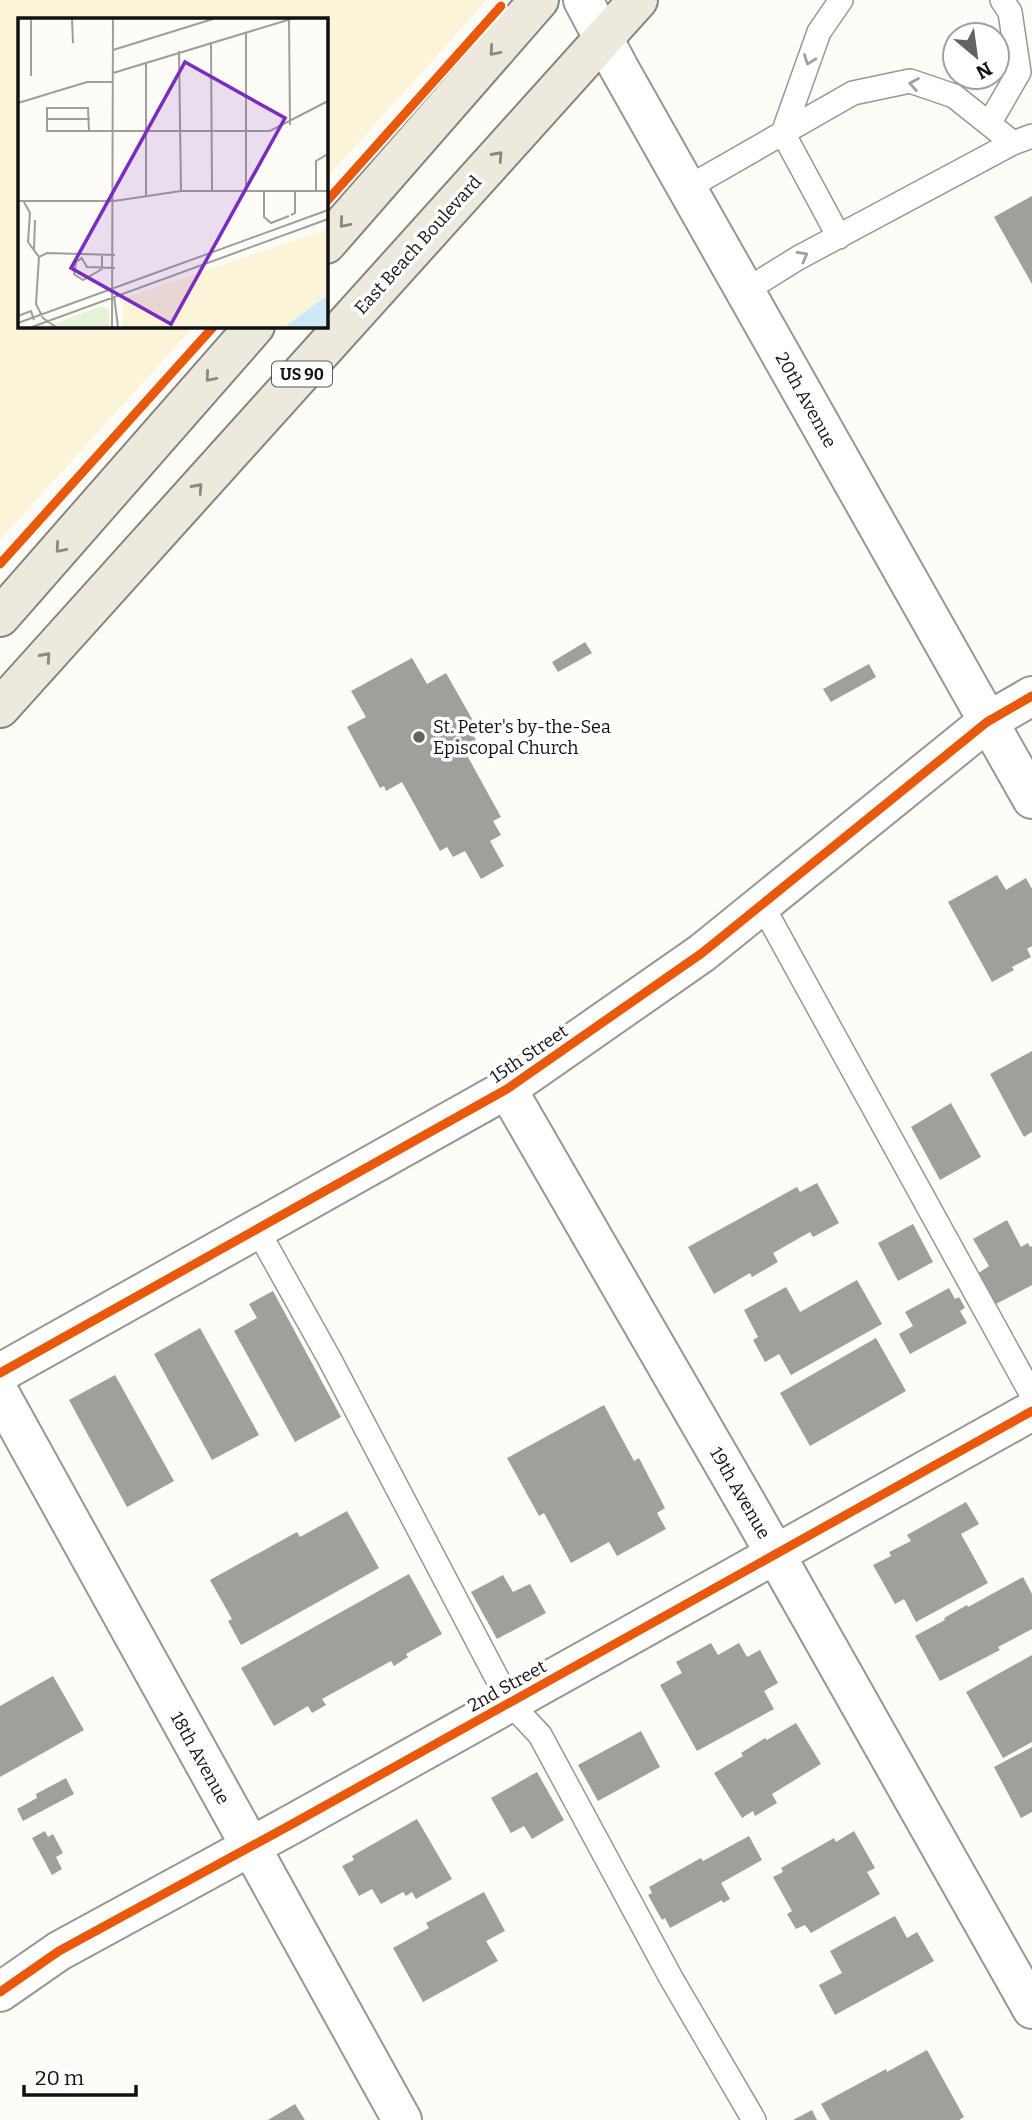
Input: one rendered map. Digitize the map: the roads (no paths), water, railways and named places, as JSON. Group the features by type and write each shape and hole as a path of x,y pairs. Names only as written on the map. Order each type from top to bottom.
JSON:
{"main road":[{"path":"327,243 539,0"},
{"name":"East Beach Boulevard","path":"0,708 638,0"},
{"path":"0,617 253,327"}],"street":[{"name":"20th Avenue","path":"583,0 1032,799"},
{"name":"15th Street","path":"0,1373 507,1089 702,953 987,722 1032,696"},
{"name":"19th Avenue","path":"507,1089 775,1553 1032,2009"},
{"name":"18th Avenue","path":"0,1394 402,2120"},
{"name":"2nd Street","path":"0,1993 59,1951 250,1848 1032,1411"}],"lane":[{"path":"839,237 783,133 819,32 841,0"},
{"path":"989,124 1019,72 1010,12 1002,0"},
{"path":"687,188 853,93 910,81 954,96 989,124 1023,140"},
{"path":"745,291 798,258 1023,140"},
{"path":"762,905 1032,1395"},
{"path":"257,1229 329,1358 510,1703 540,1735 671,1978 754,2120"}],"place":[{"name":"St. Peter's by-the-Sea Episcopal Church","path":"419,737"}]}
